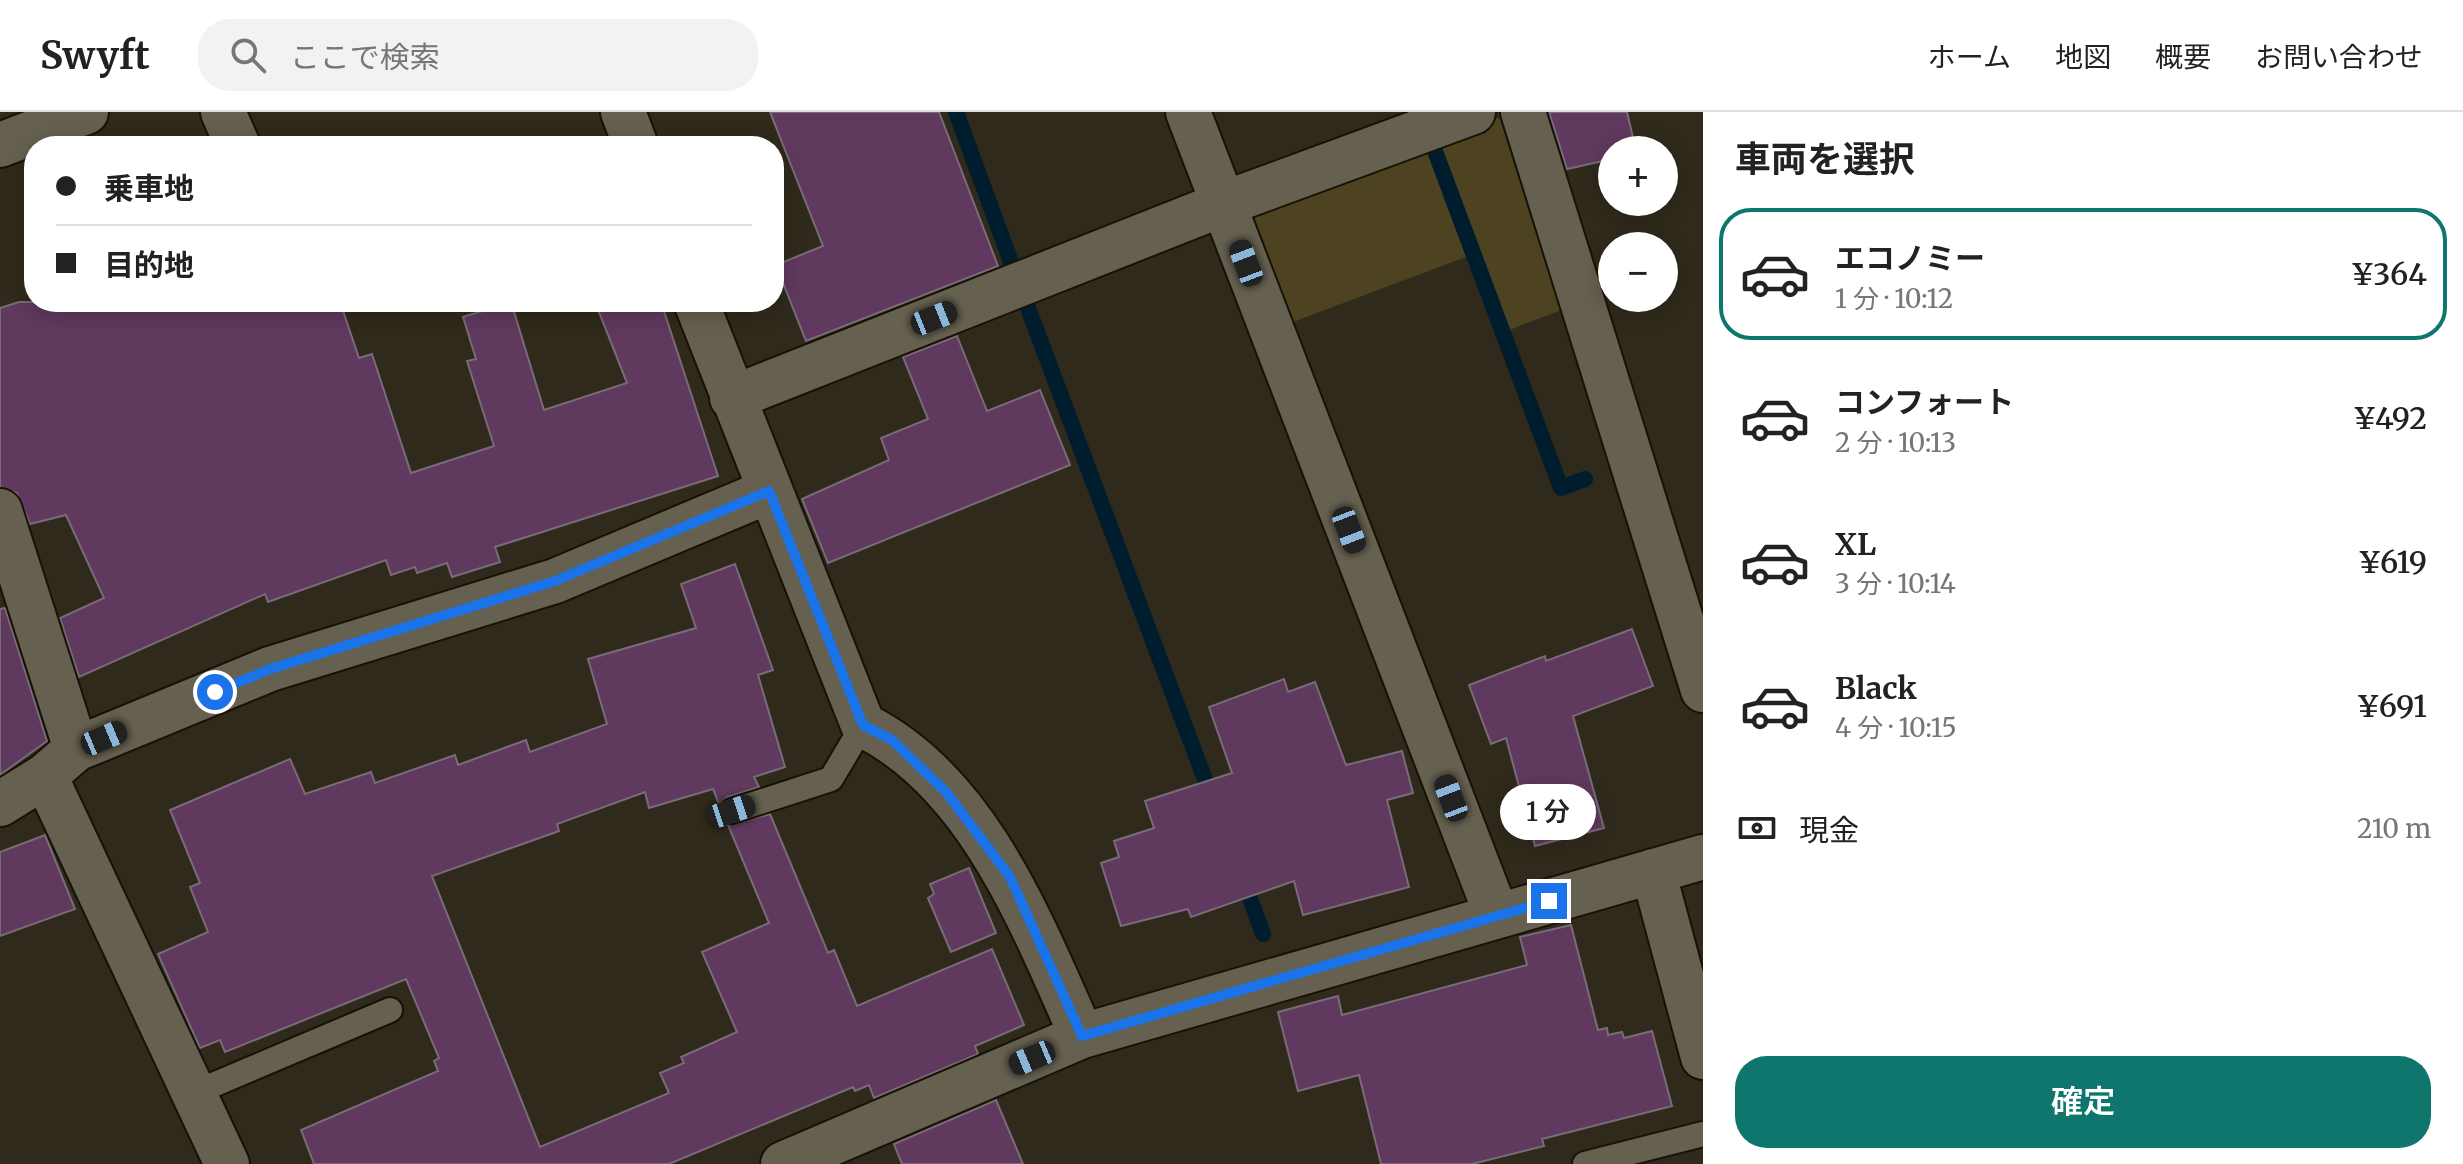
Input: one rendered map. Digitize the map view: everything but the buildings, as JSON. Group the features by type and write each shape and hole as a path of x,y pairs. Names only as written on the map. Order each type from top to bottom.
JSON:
{"street":[{"path":"0,145 86,112"},
{"path":"223,112 234,136"},
{"path":"623,112 632,136"},
{"path":"1188,112 1497,916"},
{"path":"732,398 1223,204 1473,112"},
{"path":"1523,112 1703,690"},
{"path":"700,312 863,725 892,740 946,792 1010,877 1082,1036"},
{"path":"0,804 61,762 270,669 555,581 769,491"},
{"path":"0,511 61,762 194,1093 227,1164"},
{"path":"783,1164 827,1155 1082,1036 1703,857"},
{"path":"1653,871 1703,1057"}],"lane":[{"path":"732,811 831,779 863,725"},
{"path":"194,1093 390,1010"},
{"path":"1585,1164 1703,1134"}],"shaded area":[{"path":"1495,117 1508,121 1567,308 1509,330 1438,138"},
{"path":"1424,143 1466,257 1293,322 1255,220 1258,205"}],"waterway":[{"path":"956,112 1015,273"},
{"path":"1432,143 1561,488 1585,479"},
{"path":"1025,300 1213,801"},
{"path":"1243,879 1263,934"}],"route":[{"path":"215,692 270,669 555,581 769,491 863,725 892,740 946,792 1010,877 1082,1036 1549,901"}]}
